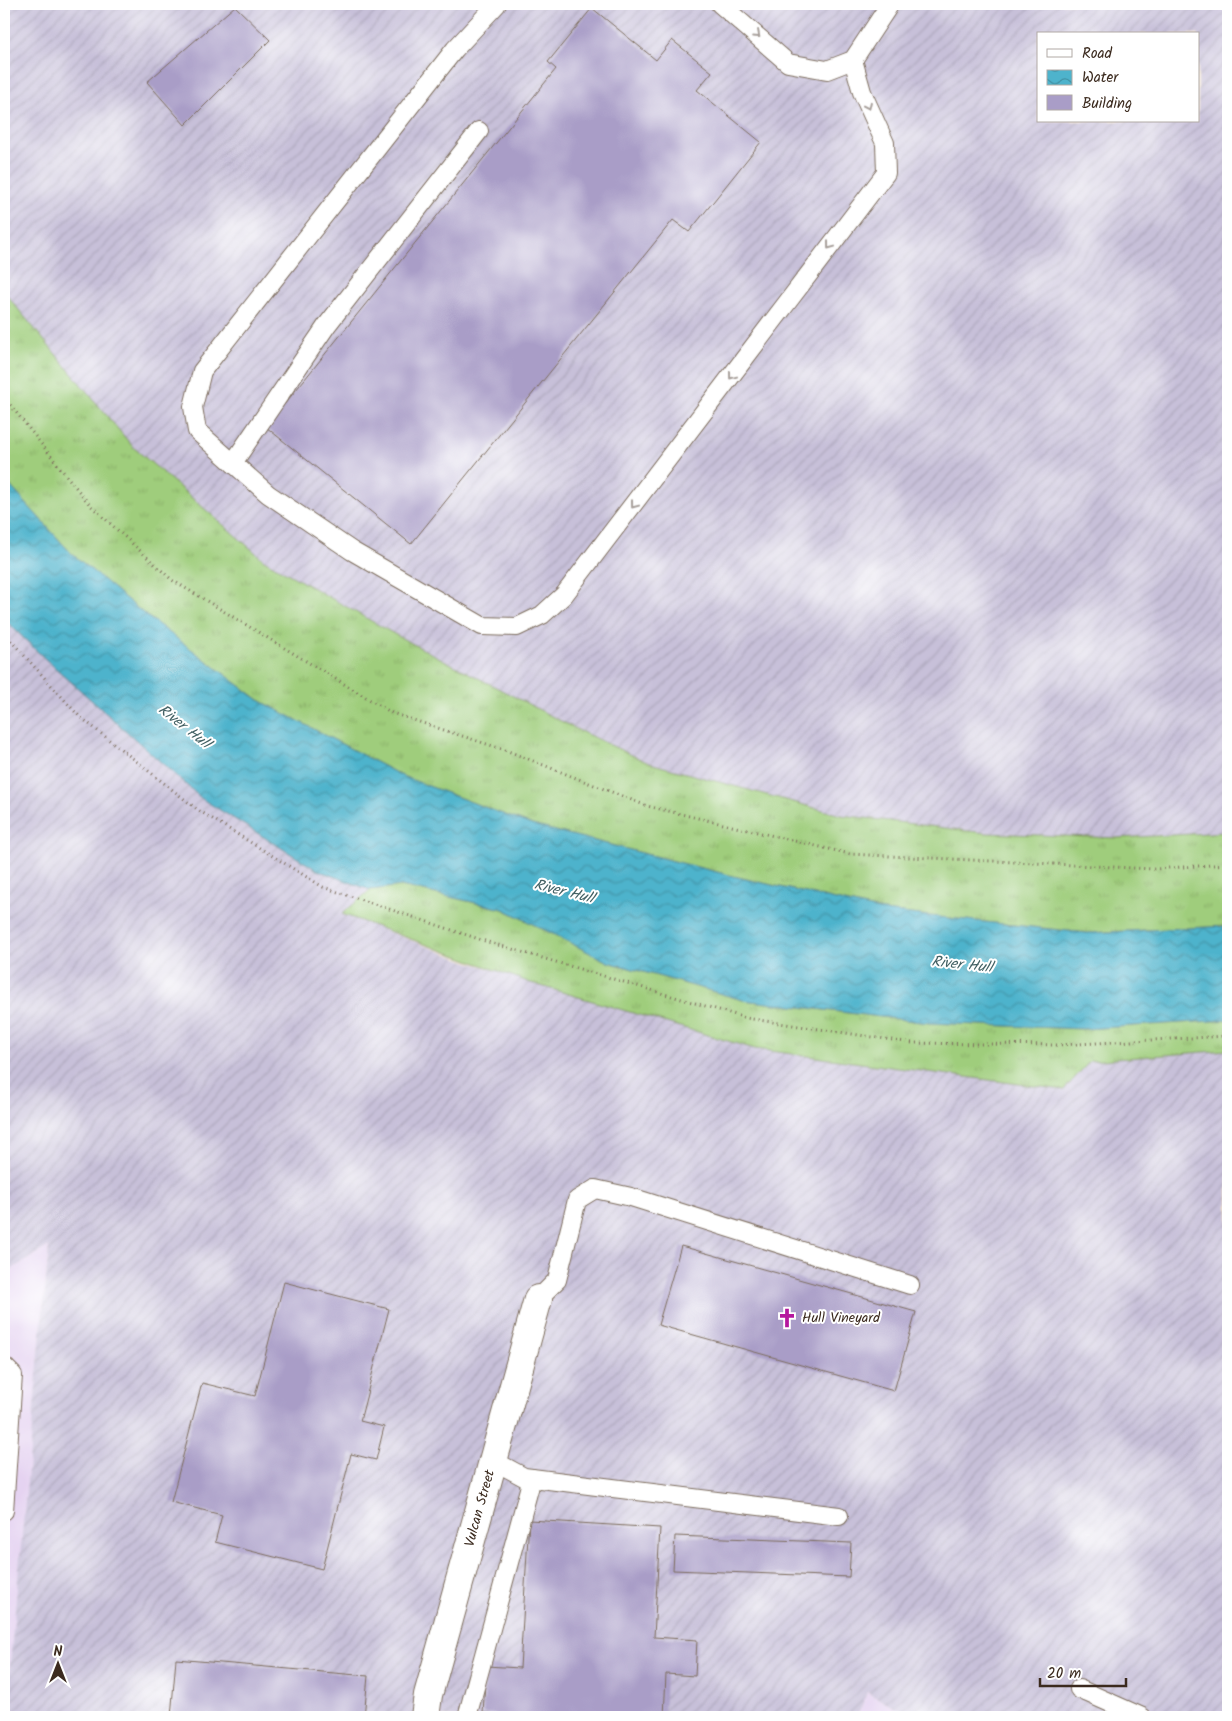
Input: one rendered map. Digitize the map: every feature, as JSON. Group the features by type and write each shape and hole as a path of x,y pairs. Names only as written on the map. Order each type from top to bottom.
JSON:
{"street":[{"name":"Vulcan Street","path":"425,1717 428,1695 538,1298"}],"lane":[{"path":"498,4 455,49 202,371 193,407 197,431 268,494 352,552 482,626 516,627 542,615 564,595 886,173 885,143 862,92 853,60"},
{"path":"720,4 788,64 827,70 853,60 890,4"},
{"path":"234,464 327,325 479,131"},
{"path":"538,1298 557,1280 577,1200 595,1189 631,1197 910,1285"},
{"path":"4,1366 13,1376 4,1512"},
{"path":"494,1460 524,1477 839,1516"},
{"path":"467,1717 532,1478"},
{"path":"1079,1689 1142,1717"}],"path":[{"path":"4,397 89,504 172,580 392,713 508,751 647,806 850,854 1154,869 1228,864"},
{"path":"4,633 79,716 198,810 324,887 479,939 746,1018 912,1043 1057,1045 1228,1036"}],"shaded area":[{"path":"4,4 1228,4 1228,832 1117,838 985,833 841,815 649,763 580,731 396,635 264,560 133,447 4,292"},
{"path":"4,619 42,656 317,870 370,890 342,914 468,962 755,1049 1063,1090 1090,1061 1228,1050 1228,1717 911,1717 867,1692 857,1717 5,1717 49,1246 4,1274"},
{"path":"49,1246 6,1717 4,1717 4,1274"},
{"path":"867,1692 911,1717 857,1717"}],"green space":[{"path":"4,292 133,447 264,560 396,635 580,731 649,763 841,815 985,833 1117,838 1228,832 1228,926 1087,933 883,911 729,875 532,825 402,776 259,700 143,613 71,553 4,479"},
{"path":"401,886 503,909 608,962 743,1000 930,1023 1084,1029 1228,1020 1228,1050 1090,1061 1064,1090 755,1049 531,983 342,914 370,890"}],"water":[{"name":"River Hull","path":"4,479 71,553 143,613 259,700 402,776 532,825 729,875 883,911 1087,933 1228,926 1228,1020 1084,1029 930,1023 743,1000 608,962 503,909 401,886 370,890 317,870 202,799 42,656 4,619"}],"building":[{"path":"235,6 270,40 185,125 147,82"},
{"path":"592,8 656,60 672,40 712,72 697,90 761,142 689,232 673,220 411,544 266,427 556,69 548,62"},
{"name":"Hull Vineyard","path":"681,1246 916,1312 894,1391 658,1325"},
{"path":"284,1282 389,1309 360,1421 384,1427 376,1460 351,1454 322,1569 215,1542 222,1515 171,1502 202,1383 255,1396"},
{"path":"529,1520 660,1528 654,1637 697,1640 695,1676 666,1674 664,1717 545,1717 483,1713 486,1666 520,1668"},
{"path":"675,1536 851,1543 849,1577 673,1570"},
{"path":"176,1659 368,1676 364,1717 171,1717"}],"place":[{"name":"Hull Vineyard","path":"787,1318"}]}
